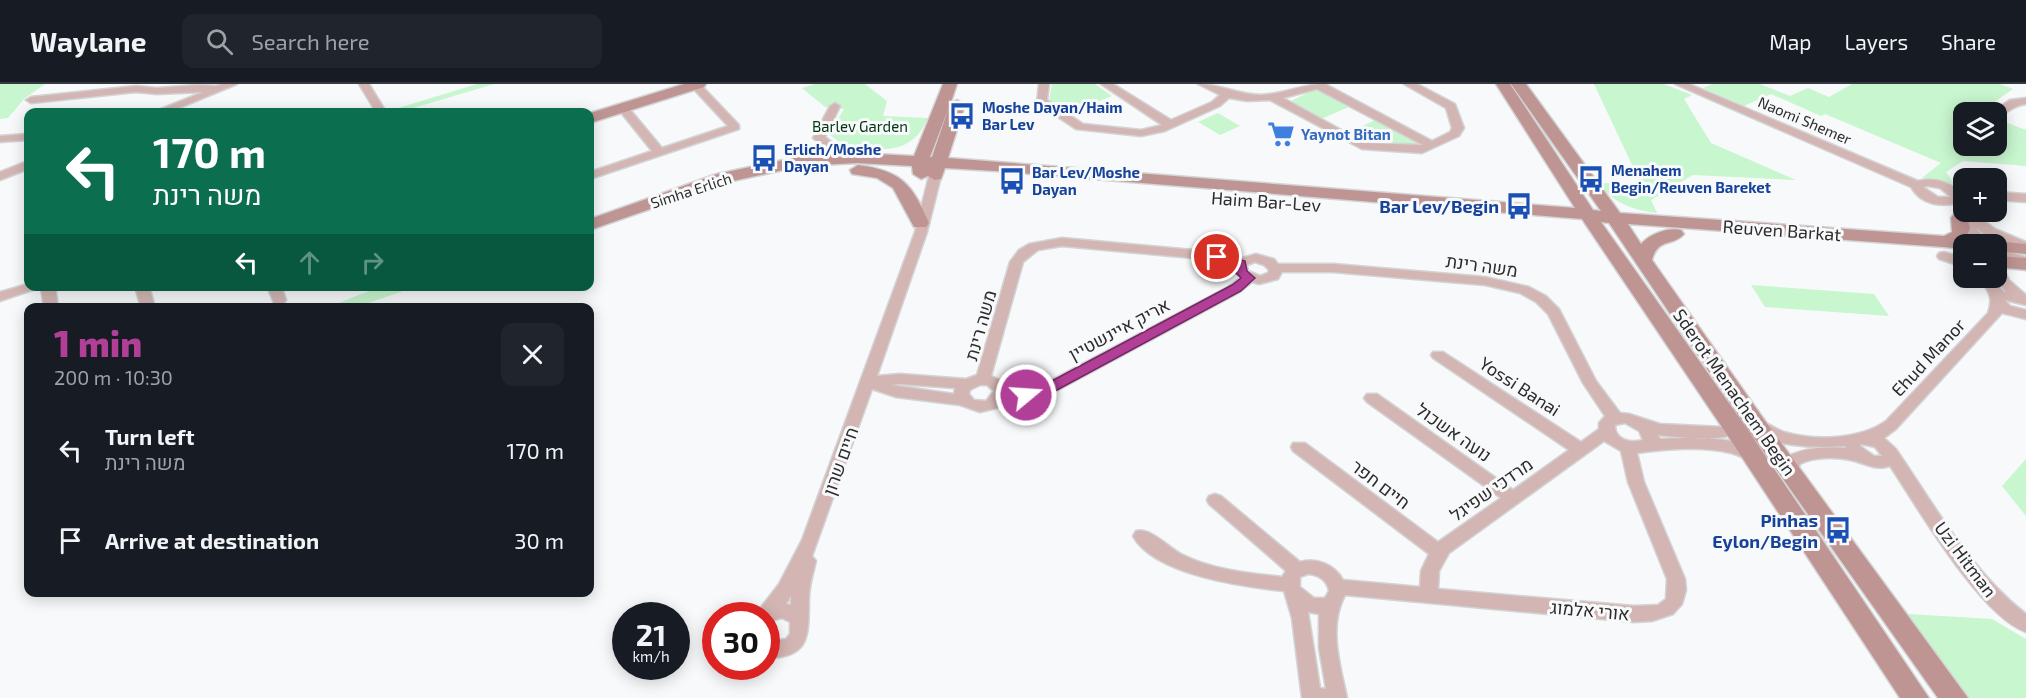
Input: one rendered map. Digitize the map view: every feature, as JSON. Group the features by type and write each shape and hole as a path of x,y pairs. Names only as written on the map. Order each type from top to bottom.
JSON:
{"street":[{"path":"75,96 83,84"},
{"path":"171,108 232,84"},
{"path":"364,84 379,108"},
{"path":"594,117 692,84"},
{"path":"594,110 692,84"},
{"path":"594,175 735,127 692,84"},
{"path":"929,169 940,132 950,84"},
{"path":"864,164 907,150 940,132 964,84"},
{"path":"1044,84 1041,101 1080,127 1142,133 1156,131 1216,104 1227,94"},
{"path":"1106,84 1170,125"},
{"path":"1203,84 1227,94 1249,98 1274,98 1290,95 1319,84 1433,146"},
{"path":"1274,98 1358,145 1415,150 1433,146 1457,132 1453,109 1448,103 1409,84"},
{"name":"Sderot Menachem Begin","path":"1503,84 1572,191 1599,223 1643,260 1755,423 1954,698"},
{"name":"Sderot Menachem Begin","path":"1518,84 1598,194 1599,223 1609,247 1731,422 1915,698"},
{"name":"Naomi Shemer","path":"1680,84 1918,184"},
{"path":"31,100 193,86 211,87 218,90"},
{"path":"2007,107 2014,102 2026,101"},
{"path":"835,106 819,138 838,152 840,158"},
{"path":"623,108 659,152"},
{"path":"940,132 964,155 996,166"},
{"path":"0,139 24,137"},
{"name":"Simha Erlich","path":"594,224 723,178 777,166 840,158 864,164 929,169"},
{"path":"864,164 895,181 910,199 920,228"},
{"name":"Simha Erlich","path":"594,235 699,196 755,181 864,164"},
{"name":"Haim Bar-Lev","path":"929,169 996,166 1537,209 1599,223"},
{"path":"0,176 24,167"},
{"name":"Haim Bar-Lev","path":"929,169 1599,223"},
{"name":"חיים שרון","path":"777,602 811,540 868,382 920,228 929,169"},
{"path":"1953,198 1935,183 1918,184 1917,188 1921,193 1934,199 1953,203"},
{"path":"1537,209 1557,202 1572,191"},
{"path":"1598,194 1648,220"},
{"path":"2007,197 2026,198"},
{"path":"1934,199 1953,203"},
{"name":"Reuven Barkat","path":"1599,223 1648,220 1944,249 1953,253"},
{"path":"1953,255 1944,249 1961,233 1962,222"},
{"path":"1980,222 1990,232 2026,248"},
{"name":"Reuven Barkat","path":"1599,223 1675,234 1944,249 1953,248"},
{"path":"1643,260 1645,249 1653,240 1675,234"},
{"name":"משה רינת","path":"983,379 1017,262 1024,253 1034,247 1071,243 1204,255 1241,264"},
{"path":"2007,255 2026,248"},
{"path":"1248,259 1259,259 1269,262 1275,268 1274,275 1259,280 1249,278 1241,272 1241,264 1248,259"},
{"path":"2007,260 2026,262"},
{"name":"משה רינת","path":"1275,268 1314,267 1485,281 1524,290 1541,299 1554,312 1611,425"},
{"name":"אריק איינשטיין","path":"1001,394 1026,395 1053,386 1236,288 1249,278"},
{"path":"2007,286 2024,310"},
{"path":"1994,288 1997,291 1997,305 2024,310"},
{"path":"0,297 24,289"},
{"name":"Ehud Manor","path":"1755,423 1768,432 1786,438 1826,441 1857,439 1879,434 1891,425 1997,305"},
{"name":"Yossi Banai","path":"1438,355 1581,450"},
{"path":"900,379 966,384 983,379 996,384 1001,394 996,402 986,406 973,405 964,400 896,392 868,382 900,379"},
{"path":"964,400 961,392 966,384"},
{"name":"נועה אשכול","path":"1372,398 1513,498"},
{"path":"1731,422 1731,430 1724,433 1660,430 1629,419 1611,425 1615,441 1628,447 1670,444 1733,448 1745,451 1755,458"},
{"name":"מרדכי שפיגל","path":"1439,552 1581,450 1611,425"},
{"path":"1642,425 1651,436 1651,441 1647,446"},
{"name":"Ehud Manor","path":"1881,456 1891,425"},
{"path":"1857,439 1875,441 1881,456 1854,449 1852,444 1857,439"},
{"name":"חיים חפר","path":"1299,447 1439,552"},
{"name":"אורי אלמוג","path":"1336,594 1431,597 1634,614 1660,612 1671,606 1677,596 1676,579 1636,483 1628,447"},
{"path":"1790,472 1793,461 1806,455 1881,456"},
{"name":"Uzi Hitman","path":"1881,456 1893,470 1914,487 1980,583 2002,606 2026,624"},
{"path":"1215,500 1313,605 1324,605 1336,594"},
{"path":"1142,536 1163,553 1199,571 1221,576 1294,583 1311,567 1331,576 1336,594 1329,612 1327,628 1337,698 1311,696 1302,621 1294,583"},
{"name":"חיים שרון","path":"801,622 800,596 811,540"},
{"path":"1431,597 1430,571 1439,552"},
{"path":"780,611 794,613 801,622 801,632 794,644 780,650"}],"green space":[{"path":"0,84 45,84 25,98 8,118 0,119"},
{"path":"477,84 494,84 413,108 399,108"},
{"name":"Barlev Garden","path":"815,84 865,84 887,101 883,116 928,118 914,139 905,144 886,149 850,150 829,134 844,109 825,107 802,88"},
{"path":"1052,84 1095,84 1112,96 1067,114 1049,102"},
{"path":"1594,84 1664,84 1692,95 1684,99 1711,143 1796,180 1693,175 1651,200 1657,213 1625,205 1611,196 1600,183 1641,184"},
{"path":"1712,84 1760,84 1790,96 1808,88 1829,97 1852,84 2000,84 2013,89 1994,102 1953,102 1953,156 2007,156 2007,123 2026,130 2026,166 1963,161 1946,172 1953,184 1922,178 1941,163 1771,94 1744,106 1703,88"},
{"path":"1318,88 1351,106 1319,120 1289,102"},
{"path":"1218,113 1240,126 1220,135 1198,122"},
{"path":"1375,120 1423,146 1358,141 1346,134"},
{"path":"1751,285 1874,294 1889,316 1765,307"},
{"path":"369,291 403,291 369,303 338,303"},
{"path":"2026,459 2026,516 2002,486"},
{"path":"1908,614 1992,619 2026,639 2026,698 1967,698"}],"place":[{"name":"Moshe Dayan/Haim Bar Lev","path":"962,116"},
{"name":"Yaynot Bitan","path":"1281,134"},
{"name":"Erlich/Moshe Dayan","path":"764,158"},
{"name":"Menahem Begin/Reuven Bareket","path":"1591,179"},
{"name":"Bar Lev/Moshe Dayan","path":"1012,181"},
{"name":"Bar Lev/Begin","path":"1519,206"},
{"name":"Pinhas Eylon/Begin","path":"1838,530"}],"route":[{"path":"1026,395 1053,386 1236,288 1249,278 1241,272 1239,267 1241,264 1217,257"}]}
